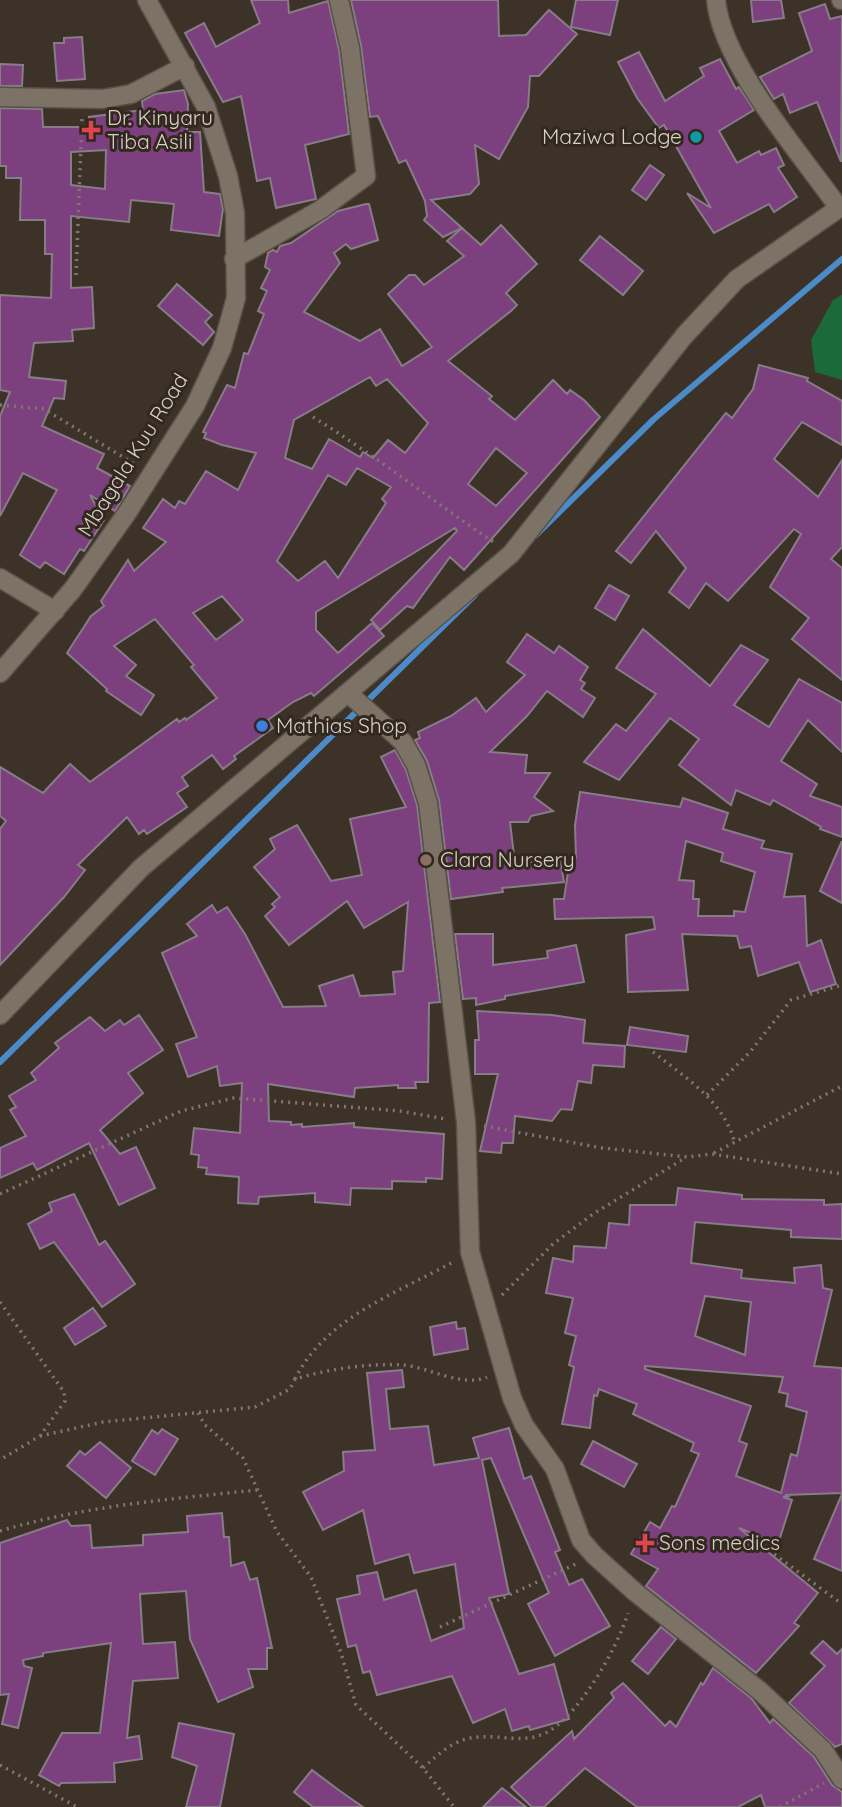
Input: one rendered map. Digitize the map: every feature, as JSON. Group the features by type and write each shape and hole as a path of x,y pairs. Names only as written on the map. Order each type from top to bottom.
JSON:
{"street":[{"name":"Mbagala Kuu Road","path":"0,673 55,611 127,513 195,406 222,348 236,298 235,213 228,176 206,107 146,0"},
{"path":"234,258 320,210 366,176 350,48 340,0"},
{"path":"0,1015 141,868 511,554 684,336 737,279 841,207 740,69 726,41 716,0"},
{"path":"0,97 80,99 131,94 185,66"},
{"path":"0,578 55,611"},
{"path":"349,694 403,743 416,765 428,803 466,1122 470,1252 502,1368 524,1425 555,1469 581,1540 594,1555 635,1592 760,1690 822,1750 840,1777"}],"path":[{"path":"76,275 77,196 83,147 80,99"},
{"path":"0,405 44,409 151,474"},
{"path":"313,417 368,452 384,468 511,554"},
{"path":"707,1095 750,1052 791,1000 842,985"},
{"path":"653,1052 707,1095 731,1127 735,1144"},
{"path":"712,1154 842,1086"},
{"path":"0,1194 181,1111 234,1098 400,1111 602,1148 687,1157 712,1154 842,1174"},
{"path":"485,1310 553,1244 593,1214 687,1157"},
{"path":"0,1460 40,1436 103,1422 255,1407 290,1390 306,1357 324,1338 359,1313 470,1252"},
{"path":"0,1302 64,1392 65,1401 40,1436"},
{"path":"295,1379 370,1365 405,1365 473,1381 502,1368"},
{"path":"198,1413 205,1425 243,1458 277,1532 311,1577 341,1653 356,1705 423,1768 454,1807"},
{"path":"0,1531 46,1517 117,1505 258,1490"},
{"path":"763,1546 842,1604"},
{"path":"440,1627 594,1555"},
{"path":"423,1768 444,1749 462,1740 480,1737 520,1739 538,1736 554,1728 579,1701 620,1640 635,1592"},
{"path":"0,1765 77,1807"},
{"path":"780,1807 840,1777"}],"green space":[{"path":"842,295 842,380 815,372 811,340 833,300"}],"building":[{"path":"251,0 288,0 289,13 328,1 339,50 349,134 305,145 316,199 276,208 270,178 257,181 241,96 223,102 185,33 204,23 216,47 260,23"},
{"path":"351,0 498,0 499,36 526,35 549,10 577,34 539,76 530,76 528,107 499,159 475,145 479,184 470,194 431,200 462,228 443,237 424,220 427,216 425,201 406,160 399,163 378,116 370,117 361,46"},
{"path":"576,0 618,0 610,35 571,27"},
{"path":"751,0 781,0 784,18 753,22"},
{"path":"825,4 830,19 842,16 841,162 817,102 790,113 783,94 774,99 760,77 812,51 799,13"},
{"path":"82,37 85,79 57,81 54,43 64,43 64,38"},
{"path":"639,52 665,101 704,76 700,68 720,59 736,89 739,87 754,110 719,131 737,163 759,151 761,155 776,148 784,165 778,168 797,197 774,212 769,204 714,233 687,193 711,208 664,125 659,128 637,98 618,62"},
{"path":"0,64 23,65 22,86 0,86"},
{"path":"184,90 188,104 187,132 200,132 204,192 220,194 223,209 219,236 171,230 174,204 131,200 129,222 71,216 71,288 92,287 94,328 72,330 73,341 34,343 29,377 66,381 64,399 54,398 42,426 104,454 97,468 130,486 115,511 90,495 104,520 84,551 80,549 64,574 45,562 40,568 20,555 57,490 23,473 0,516 0,416 10,392 0,390 0,295 51,298 52,254 45,254 45,220 20,220 21,178 6,178 6,166 0,166 0,108 42,109 43,127 89,127 89,117 143,110 142,101 155,94","holes":["106,150 105,189 71,185 71,152"]},
{"path":"650,165 664,175 646,200 632,190"},
{"path":"369,204 378,240 351,249 346,244 334,253 340,263 304,312 360,341 380,329 402,366 432,347 388,294 409,275 415,275 424,285 464,256 447,241 462,228 481,245 501,225 537,264 506,293 517,305 448,361 492,396 489,399 515,420 553,380 567,394 570,390 584,400 600,417 464,570 450,557 413,608 407,606 380,630 371,620 457,531 455,528 316,612 316,630 338,653 372,623 384,636 314,696 311,693 293,702 268,720 273,728 234,756 236,759 223,769 212,755 182,777 188,786 177,793 187,807 147,834 144,830 139,834 127,817 78,865 85,870 64,897 0,965 0,829 6,821 0,816 0,767 43,793 70,764 90,782 177,719 179,722 185,718 186,720 217,698 191,667 194,665 155,619 114,646 136,665 126,676 154,695 141,715 106,691 107,689 67,653 91,616 104,606 101,601 128,560 134,571 166,542 143,528 163,499 175,508 179,501 185,504 206,471 238,490 256,453 204,438 206,433 203,432 227,385 235,388 244,353 248,354 264,314 258,311 267,291 261,288 270,270 265,267 268,253 273,250 277,252 280,246 291,243 338,211","holes":["370,377 376,386 387,379 428,423 405,453 388,440 373,458 363,452 360,457 329,439 312,469 285,458 294,420","496,448 527,473 496,506 468,484","357,468 391,487 382,499 386,503 338,578 325,561 298,581 277,561 328,475 346,485","222,596 243,620 216,640 193,613"]},
{"path":"600,236 643,271 623,295 580,260"},
{"path":"177,284 212,315 205,322 214,332 203,345 158,306"},
{"path":"759,365 808,378 807,381 842,401 842,445 802,422 774,459 818,497 842,460 842,547 831,559 842,568 842,680 792,639 809,618 770,587 801,534 794,529 728,601 706,583 689,608 669,592 686,568 656,531 631,563 616,551 726,413 732,418 753,389"},
{"path":"609,585 629,596 615,620 595,608"},
{"path":"643,629 710,686 741,645 768,660 734,705 769,727 799,679 842,703 842,752 808,720 781,761 817,784 810,796 842,807 842,837 820,829 821,827 773,800 770,805 736,790 731,805 679,765 699,739 670,718 619,780 584,762 616,724 626,731 656,694 616,668"},
{"path":"527,634 554,653 559,646 588,667 580,680 585,683 581,689 595,698 583,717 547,691 527,716 490,752 527,755 525,773 550,773 534,797 553,811 531,816 528,822 510,822 515,864 560,859 564,882 502,888 503,892 451,899 439,800 427,761 415,740 420,738 418,732 451,716 476,698 486,712 525,675 507,662"},
{"path":"395,750 406,770 417,805 440,1002 429,1003 428,1082 415,1082 416,1088 398,1088 398,1085 355,1088 354,1097 268,1084 269,1121 302,1124 302,1127 354,1123 354,1127 444,1134 442,1179 426,1178 426,1182 392,1181 392,1189 351,1188 350,1205 315,1202 315,1193 259,1197 258,1204 238,1203 239,1177 206,1174 207,1168 198,1167 199,1155 191,1154 194,1128 240,1133 242,1083 220,1086 217,1066 188,1077 176,1044 197,1037 162,953 197,936 187,924 212,905 217,913 227,907 245,934 283,1007 326,1006 319,986 353,975 360,996 395,994 393,972 403,971 408,902 364,928 347,901 289,945 265,916 275,907 272,904 280,897 254,867 275,849 270,839 297,825 331,881 362,875 350,819 406,807 381,757"},
{"path":"580,792 680,807 683,798 728,813 723,829 764,841 761,848 792,854 784,897 805,896 807,946 821,940 836,984 810,992 799,962 758,976 751,946 740,948 737,936 682,934 688,990 628,992 626,935 655,929 653,917 555,919 554,899 564,899 570,859 576,858 575,825","holes":["686,841 723,853 721,861 755,872 745,912 734,911 734,916 698,916 699,899 693,899 694,881 679,880"]},
{"path":"842,841 842,903 820,891"},
{"path":"455,934 493,934 493,965 548,958 547,951 576,945 584,982 505,996 505,999 476,1005 476,998 463,999"},
{"path":"477,1011 552,1015 585,1020 583,1043 625,1046 624,1067 593,1065 591,1083 578,1081 572,1110 561,1109 552,1121 515,1116 513,1143 502,1143 501,1153 480,1151 498,1074 475,1074 475,1040 479,1040"},
{"path":"139,1015 163,1050 128,1073 143,1093 100,1130 120,1154 136,1147 155,1188 119,1205 89,1143 37,1170 33,1163 0,1178 0,1148 26,1136 10,1110 16,1107 9,1096 36,1080 31,1073 59,1048 55,1043 90,1017 105,1031 120,1020 124,1025"},
{"path":"630,1027 688,1036 686,1052 627,1045"},
{"path":"678,1188 742,1195 742,1199 824,1200 824,1205 842,1204 842,1239 791,1237 791,1230 695,1222 691,1263 742,1270 741,1278 795,1283 794,1268 821,1265 823,1288 832,1290 814,1366 842,1368 842,1493 785,1495 790,1496 783,1497 792,1500 778,1544 739,1528 818,1593 794,1623 799,1626 756,1673 646,1586 658,1569 631,1554 650,1522 660,1528 672,1506 675,1507 699,1454 691,1451 694,1443 633,1414 637,1404 599,1389 597,1396 594,1395 590,1428 562,1424 574,1367 569,1365 576,1336 565,1333 573,1298 546,1293 553,1258 573,1262 574,1246 606,1248 609,1223 629,1225 630,1205 676,1205","holes":["705,1296 751,1302 745,1355 695,1336","645,1366 783,1377 779,1392 788,1394 786,1406 807,1412 797,1456 791,1454 781,1493 736,1476 747,1444 739,1441 751,1406 645,1369"]},
{"path":"74,1194 99,1245 105,1241 135,1284 102,1307 54,1242 40,1249 28,1224 52,1211 49,1203"},
{"path":"93,1308 106,1326 75,1345 64,1328"},
{"path":"456,1322 457,1329 465,1328 468,1349 434,1355 430,1327"},
{"path":"402,1370 404,1387 386,1389 390,1429 428,1426 434,1465 479,1458 473,1438 509,1428 524,1479 531,1476 560,1550 555,1552 569,1585 582,1579 610,1626 555,1656 528,1604 549,1593 491,1458 482,1460 509,1594 489,1598 519,1674 554,1664 569,1719 530,1730 529,1726 512,1731 505,1709 473,1723 452,1676 377,1695 370,1671 363,1673 356,1645 348,1647 337,1599 360,1594 357,1576 377,1572 384,1600 416,1590 431,1641 464,1628 455,1564 414,1573 409,1554 375,1564 363,1510 323,1530 303,1492 344,1471 343,1452 375,1450 367,1373"},
{"path":"162,1429 178,1439 155,1475 132,1461 152,1430 158,1434"},
{"path":"593,1441 637,1464 624,1487 581,1464"},
{"path":"100,1442 131,1468 106,1498 67,1466 80,1451 85,1455"},
{"path":"842,1494 842,1571 814,1559"},
{"path":"222,1513 224,1537 229,1537 231,1566 244,1562 250,1580 257,1578 272,1648 267,1648 267,1669 248,1669 253,1687 218,1702 190,1639 186,1591 140,1594 143,1644 175,1642 178,1678 133,1681 127,1738 139,1736 142,1759 114,1763 115,1782 61,1783 59,1786 39,1775 62,1733 100,1733 111,1643 43,1653 43,1656 23,1660 24,1666 32,1668 18,1728 2,1724 9,1694 0,1695 0,1543 67,1520 71,1526 90,1525 92,1548 143,1545 143,1535 188,1532 187,1516"},
{"path":"661,1627 676,1639 648,1674 632,1661"},
{"path":"823,1641 837,1654 842,1649 842,1744 835,1747 789,1703 825,1666 811,1653"},
{"path":"713,1668 751,1698 770,1723 773,1719 814,1757 832,1785 842,1792 842,1807 765,1807 761,1795 738,1807 637,1807 585,1768 544,1807 532,1807 511,1787 572,1731 574,1739 614,1698 611,1693 623,1683 665,1726 670,1721 676,1727 701,1683 703,1685"},
{"path":"179,1723 234,1734 220,1807 186,1807 197,1766 172,1757"},
{"path":"312,1770 363,1807 313,1807 294,1792"},
{"path":"502,1788 526,1807 483,1807"}],"waterway":[{"path":"535,536 654,419 842,259"},
{"path":"0,1062 475,595"}],"place":[{"name":"Dr. Kinyaru Tiba Asili","path":"91,130"},
{"name":"Maziwa Lodge","path":"696,137"},
{"name":"Mathias Shop","path":"262,726"},
{"name":"Clara Nursery","path":"426,860"},
{"name":"Sons medics","path":"645,1543"}]}
